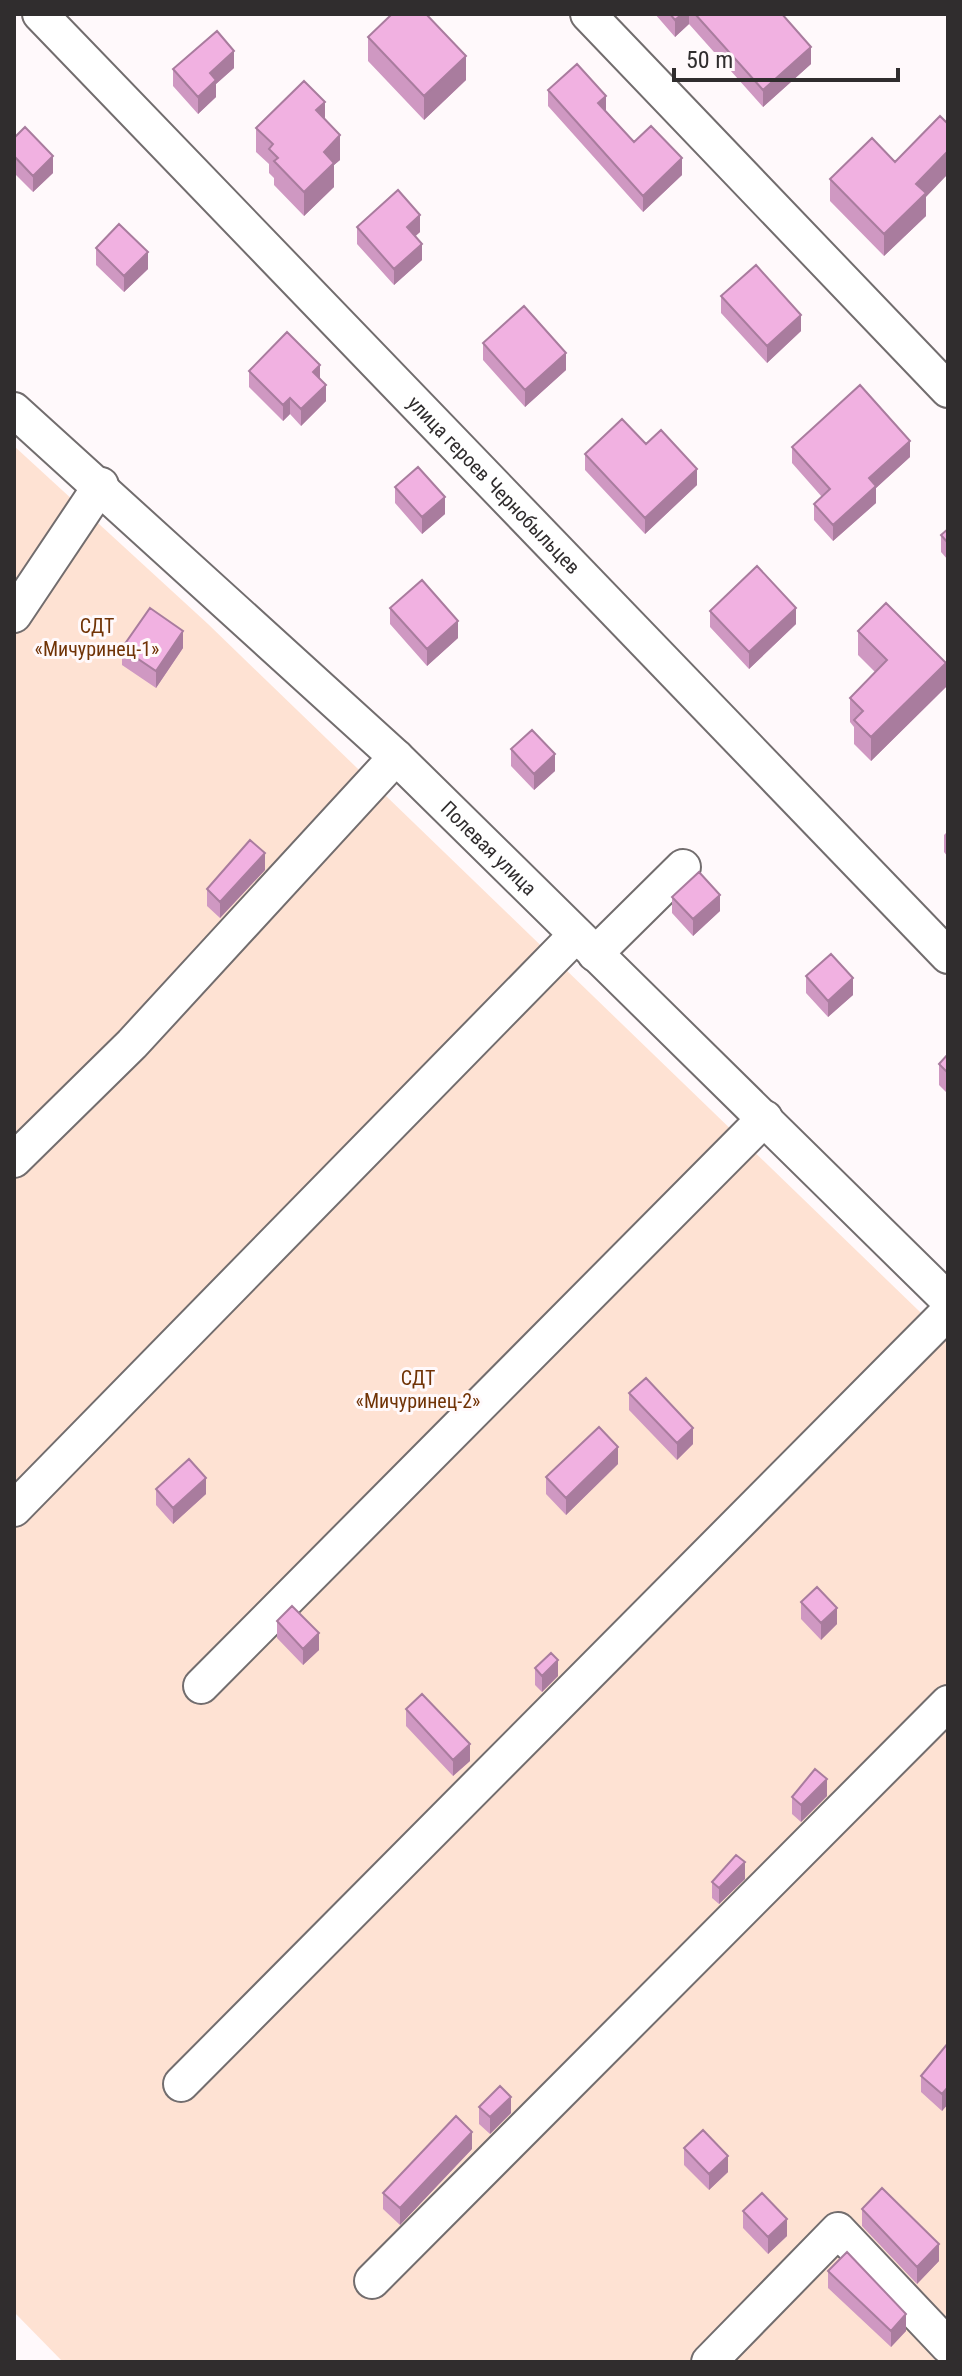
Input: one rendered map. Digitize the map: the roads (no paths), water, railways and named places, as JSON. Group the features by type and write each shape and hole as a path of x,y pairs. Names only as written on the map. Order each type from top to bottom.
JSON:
{"street":[{"name":"улица героев Чернобыльцев","path":"40,14 948,956"},
{"path":"588,14 948,390"},
{"name":"Полевая улица","path":"14,410 101,485 396,757 948,1300"},
{"path":"14,615 101,485"},
{"path":"14,1160 132,1044 396,757"},
{"path":"14,1509 585,944 683,867"},
{"path":"201,1686 765,1118"},
{"path":"181,2084 948,1312"},
{"path":"372,2281 948,1703"},
{"path":"709,2362 838,2230 948,2346"}],"park label":[{"name":"СДТ «Мичуринец-1»","path":"97,638"},
{"name":"СДТ «Мичуринец-2»","path":"418,1390"}]}
